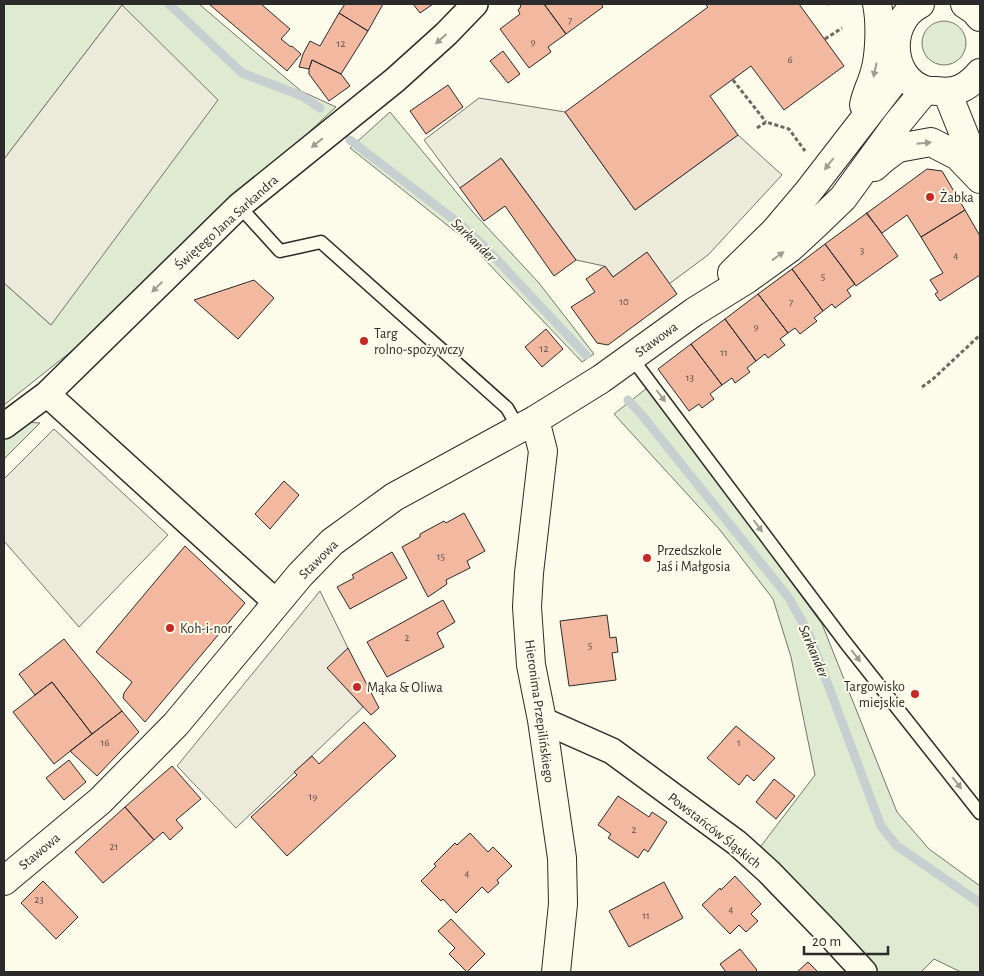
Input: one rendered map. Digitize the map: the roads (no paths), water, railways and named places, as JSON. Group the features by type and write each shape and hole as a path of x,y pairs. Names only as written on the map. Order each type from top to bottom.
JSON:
{"street":[{"name":"Świętego Jana Sarkandra","path":"4,426 47,394 239,206 395,80 446,34 475,4"},
{"path":"860,126 865,97 875,72 879,36 877,4"},
{"path":"965,4 974,10 980,18"},
{"path":"906,10 896,35 895,48 898,62 904,74 913,83 936,91 978,87"},
{"name":"Stawowa","path":"694,312 775,231 808,192 890,86 898,62"},
{"path":"936,91 980,177"},
{"name":"Stawowa","path":"4,880 100,801 176,724 300,575 332,542 386,502 527,424 601,379 694,312 790,248 843,198 897,124 936,91"},
{"path":"843,198 882,159 898,148 931,142 958,156 980,177"},
{"path":"47,394 277,603"},
{"name":"Hieronima Przepilińskiego","path":"527,424 543,451 527,606 531,664 542,720 562,858 563,904 556,972"},
{"name":"Powstańców Śląskich","path":"542,720 612,751 737,843 769,872 864,972"}],"lane":[{"path":"239,206 280,251 321,242 527,424"},
{"path":"631,357 846,642 980,813"}],"waterway":[{"name":"Sarkander","path":"169,4 242,73 302,96 320,108"},
{"name":"Sarkander","path":"350,140 461,225 487,249 586,355"},
{"name":"Sarkander","path":"628,400 789,598 809,634 881,826 897,846 980,903"}],"place":[{"name":"Żabka","path":"930,197"},
{"name":"Targ rolno-spożywczy","path":"364,341"},
{"name":"Przedszkole Jaś i Małgosia","path":"647,558"},
{"name":"Koh-i-nor","path":"170,628"},
{"name":"Mąka & Oliwa","path":"357,687"},
{"name":"Targowisko miejskie","path":"915,694"}]}
